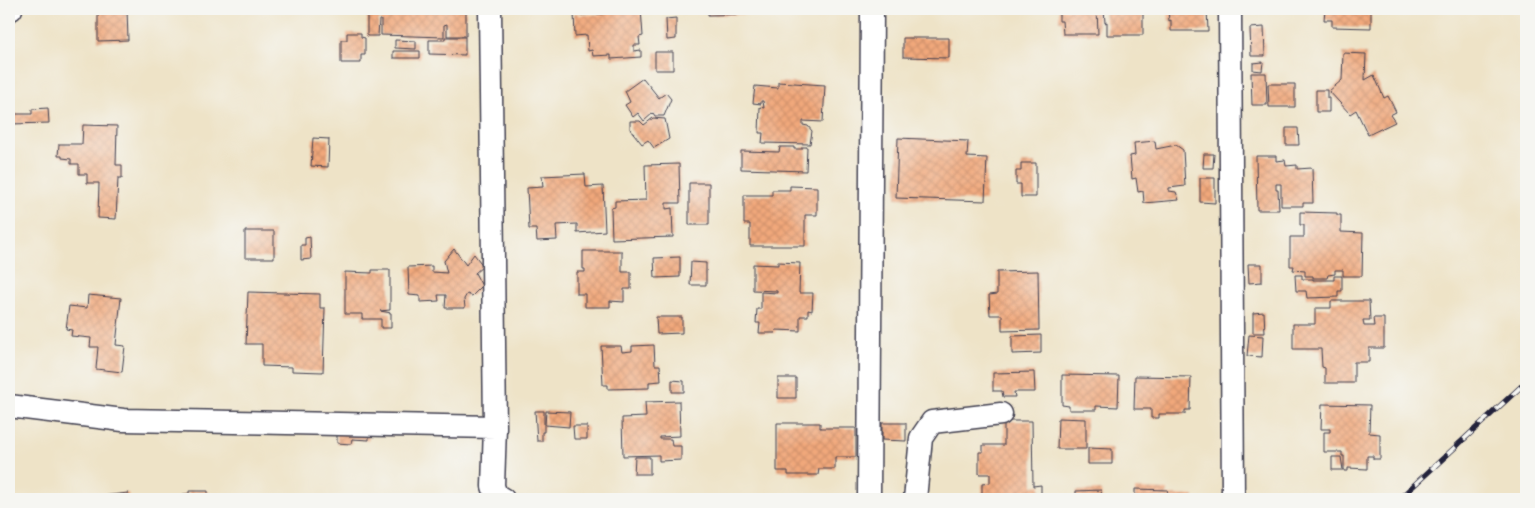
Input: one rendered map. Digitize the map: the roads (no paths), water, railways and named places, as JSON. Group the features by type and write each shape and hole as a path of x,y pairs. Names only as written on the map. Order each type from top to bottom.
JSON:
{"street":[{"path":"490,9 495,427 493,486 496,495 503,499"},
{"path":"869,499 872,9"},
{"path":"1230,9 1233,499"},
{"path":"9,406 123,420 495,427"},
{"path":"915,499 921,438 932,422 1001,414"}],"railway":[{"path":"1399,499 1526,382"}]}
